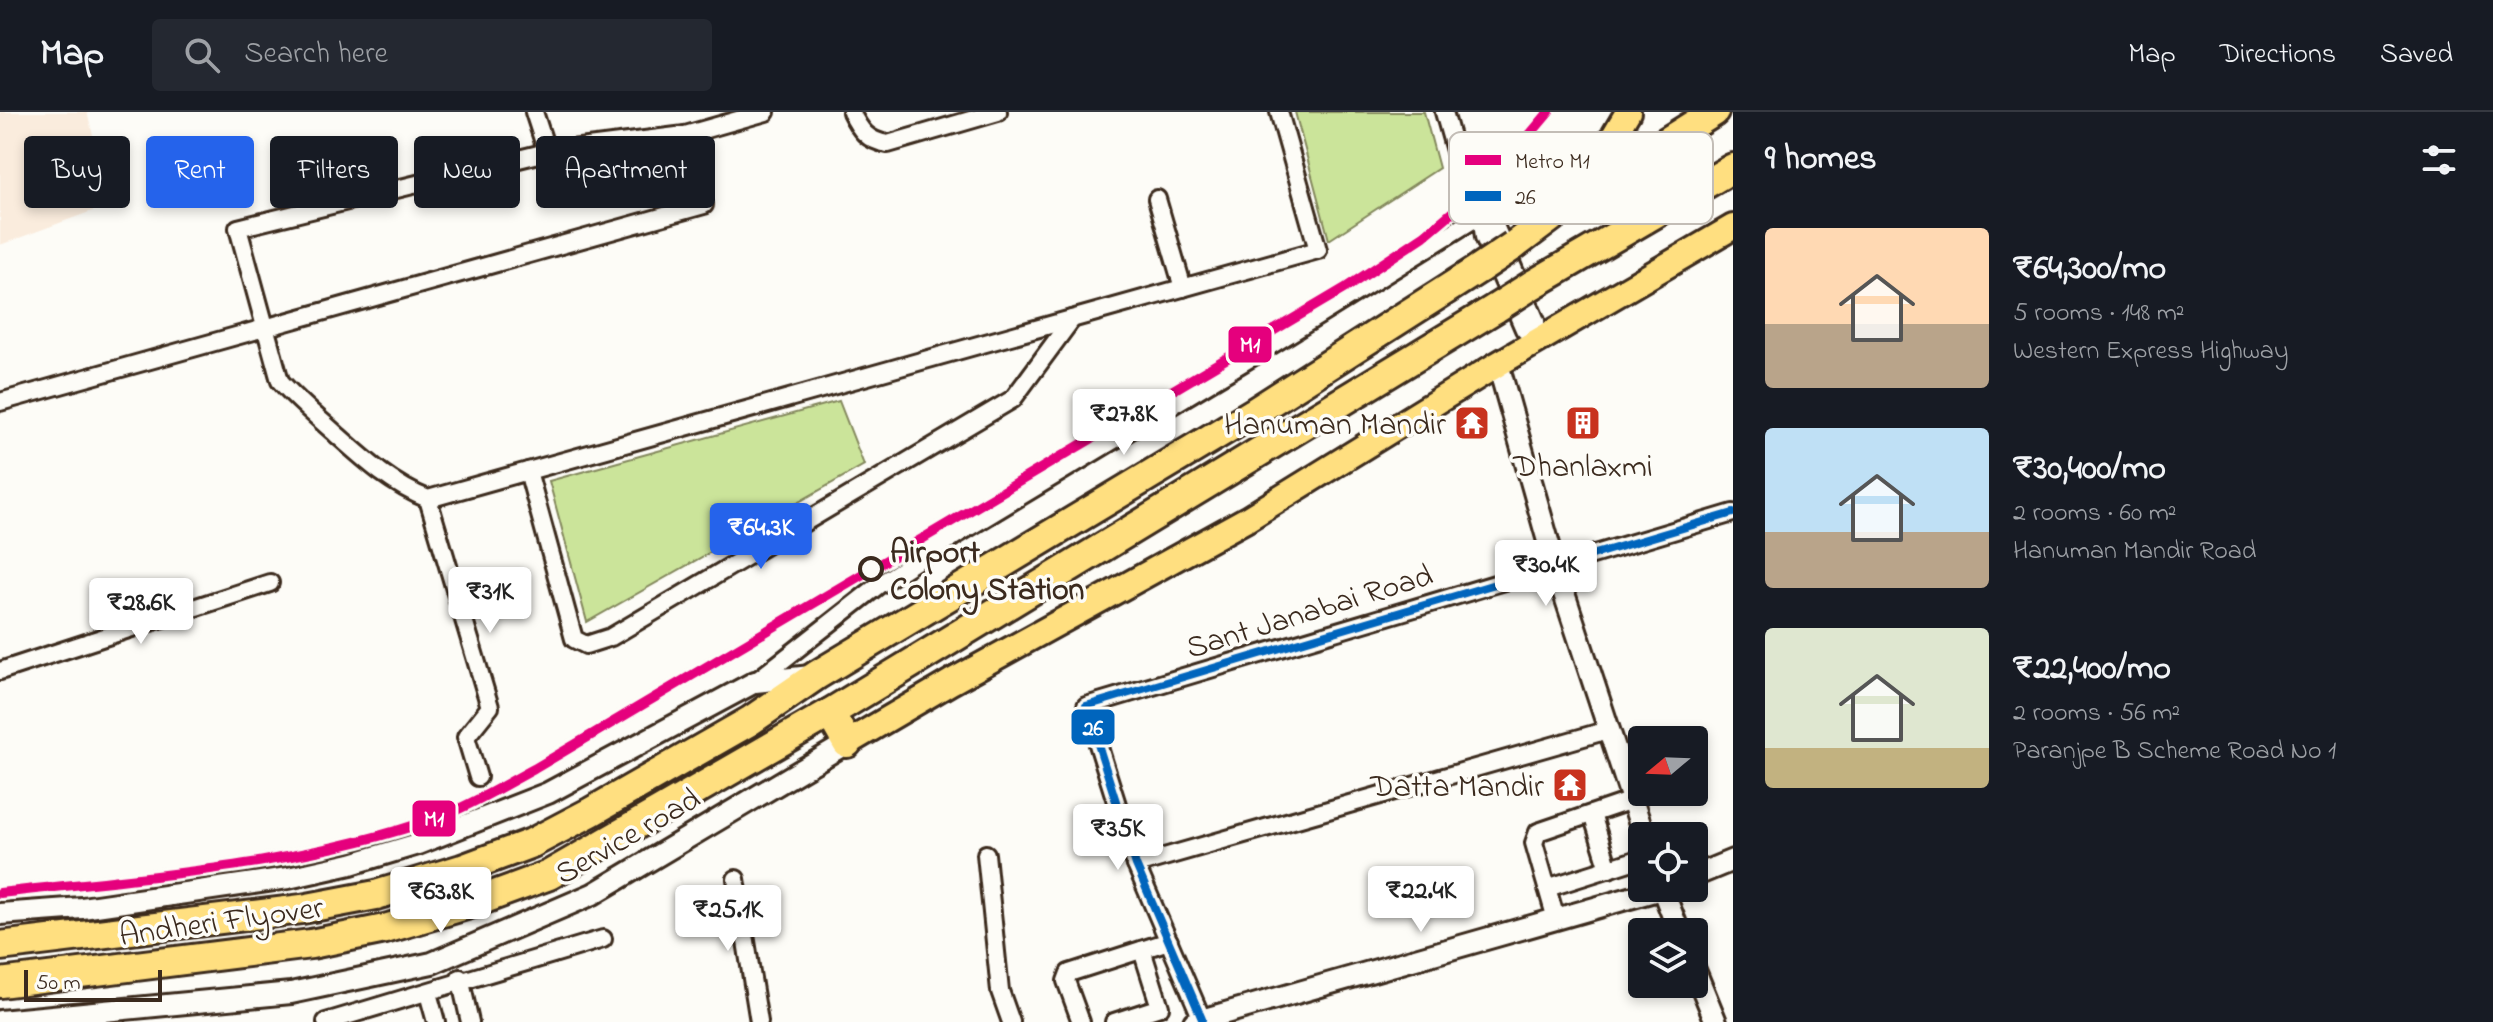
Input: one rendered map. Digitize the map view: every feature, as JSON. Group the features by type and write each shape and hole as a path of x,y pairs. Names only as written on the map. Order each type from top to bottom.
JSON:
{"highway":[{"name":"Andheri Flyover","path":"1682,132 1714,112"},
{"name":"Andheri Flyover","path":"1713,180 1733,168"},
{"name":"Andheri Flyover","path":"0,946 302,909 376,895 462,869 532,843 750,721 817,675 1253,413 1480,268 1542,224"},
{"name":"Andheri Flyover","path":"0,983 311,944 385,929 473,903 549,875 830,713 1637,224"},
{"path":"830,713 847,743"}],"main road":[{"path":"1616,132 1628,112"},
{"path":"847,743 951,682 1247,519 1498,364 1733,227"}],"street":[{"path":"534,112 542,136"},
{"path":"677,136 766,112"},
{"path":"851,112 861,132 877,142 888,144 998,112"},
{"path":"536,155 238,228 280,381 382,475 428,499 1318,250 1279,112"},
{"path":"1444,112 1450,132"},
{"path":"0,402 704,205 685,135"},
{"path":"1157,199 1183,288"},
{"path":"0,914 82,908 288,878 418,844 548,793 755,682 880,584 945,542 1467,224"},
{"path":"1482,224 1484,237 1524,329 1537,341"},
{"path":"528,471 574,639 586,645 611,637 1013,399 1072,319"},
{"path":"1498,364 1555,566 1628,788"},
{"path":"428,499 490,707 466,737 478,777"},
{"name":"Sant Janabai Road","path":"1136,865 1086,706 1733,513"},
{"path":"0,671 270,583"},
{"path":"755,682 817,675"},
{"path":"1608,730 1136,865 1169,941 1198,1020 1628,898"},
{"name":"Service road","path":"0,1021 291,993 432,963 593,894 847,743"},
{"path":"1556,919 1534,843 1538,832 1628,801"},
{"path":"1592,814 1609,869"},
{"path":"986,854 1000,991 1011,1022"},
{"path":"1708,870 1733,860"},
{"path":"1547,888 1628,863"},
{"path":"736,879 759,1022"},
{"path":"326,1022 603,939"},
{"path":"1081,1022 1066,981 1069,973 1169,941"},
{"path":"1114,1022 1160,1007 1142,950"},
{"path":"460,980 470,1022"},
{"path":"428,993 436,1022"},
{"path":"1706,998 1716,1022"}],"shaded area":[{"path":"0,112 87,112 93,136 24,136 24,208 100,208 0,245"}],"green space":[{"path":"1295,112 1424,112 1439,168 1329,240"},
{"path":"839,401 864,465 587,622 549,481"}],"metro line":[{"name":"M1","path":"1532,132 1549,112"},
{"name":"M1","path":"0,893 168,875 279,858 389,833 442,816 477,800 1347,287 1424,236 1449,215"}],"transit line":[{"name":"26","path":"1202,1019 1136,865 1086,706 1733,513"}],"place":[{"name":"Hanuman Mandir","path":"1472,423"},
{"name":"Dhanlaxmi","path":"1583,423"},
{"name":"Airport Colony Station","path":"871,569"},
{"name":"Datta Mandir","path":"1570,785"}]}
